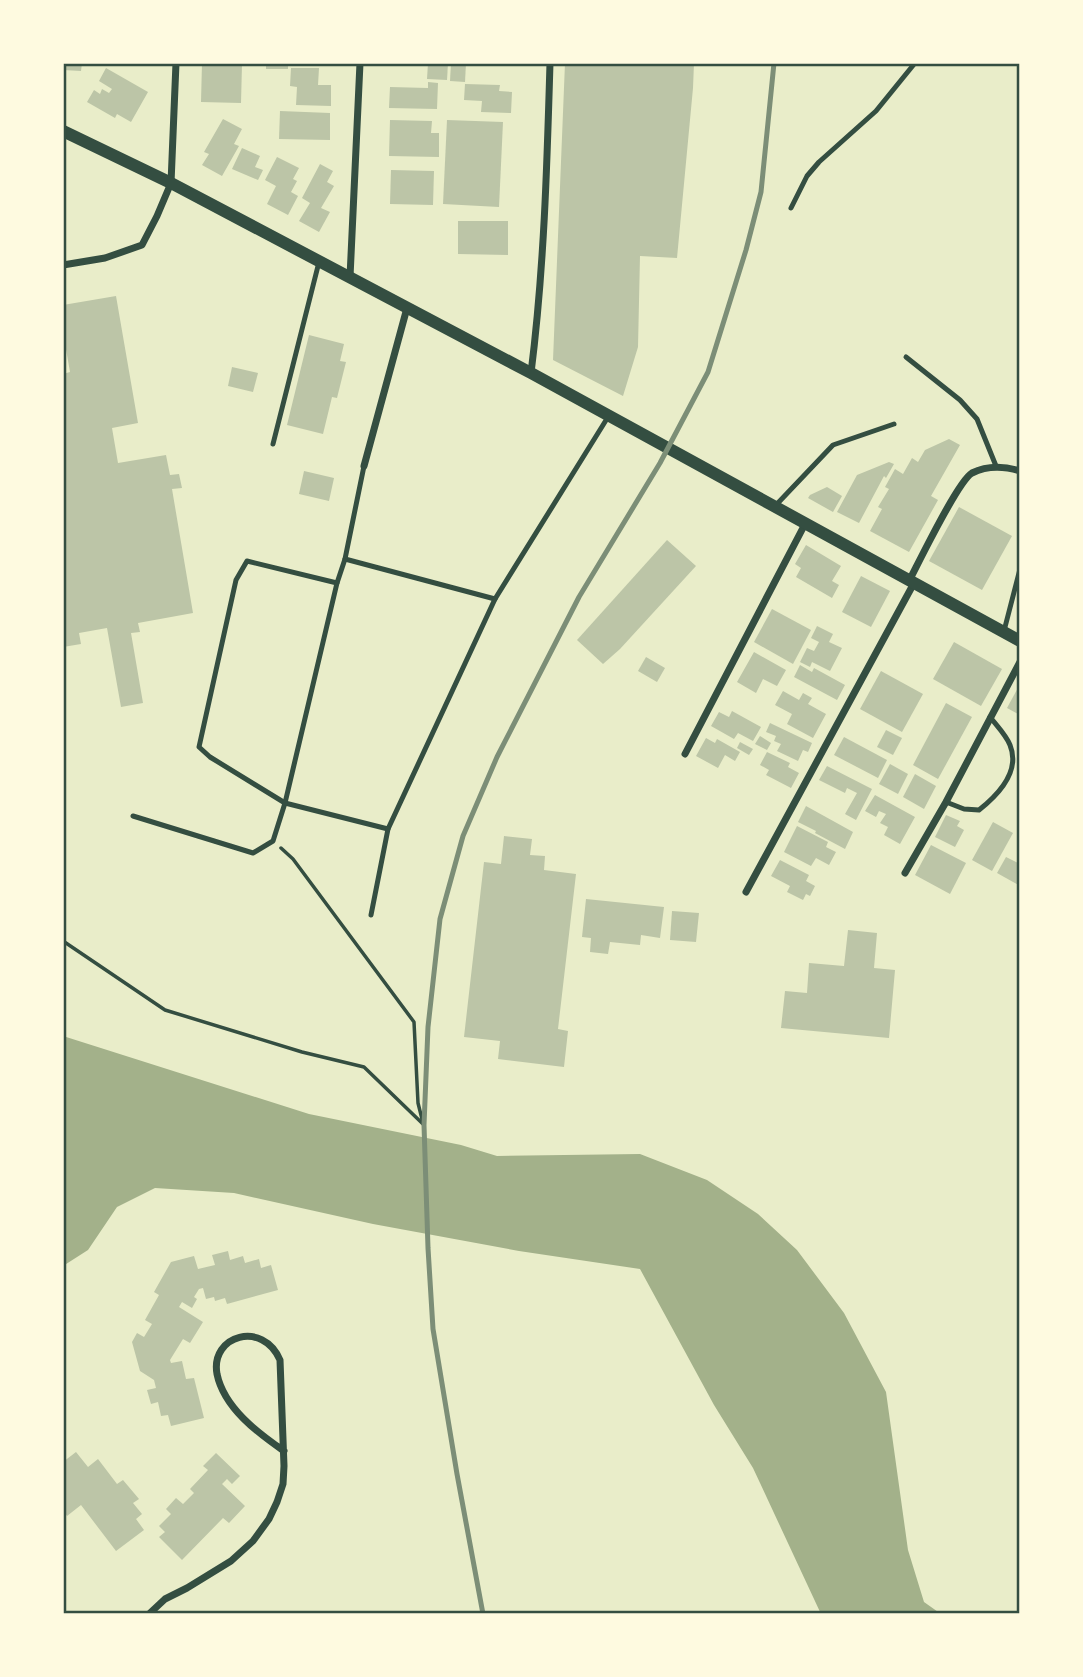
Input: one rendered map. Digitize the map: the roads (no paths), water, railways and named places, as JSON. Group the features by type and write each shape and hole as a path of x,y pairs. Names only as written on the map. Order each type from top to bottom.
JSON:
{"street":[{"path":"63,265 105,258 142,245 171,183 176,63"},
{"path":"349,278 360,63"},
{"path":"531,373 541,282 550,63"},
{"path":"63,131 171,183 531,373 1020,640"},
{"path":"365,466 407,308"},
{"path":"746,892 964,480 970,474 996,466 1020,471"},
{"path":"685,754 805,524"},
{"path":"905,873 1020,662"},
{"path":"149,1614 165,1599 231,1561 253,1541 269,1520 283,1484 284,1451 280,1360 270,1343 261,1338 241,1336 224,1347 219,1356 217,1375 229,1401 255,1430 284,1451"}],"lane":[{"path":"791,208 807,176 876,111 915,63"},
{"path":"273,444 319,262"},
{"path":"906,357 960,400 977,419 996,466"},
{"path":"370,915 388,829 495,598 609,416"},
{"path":"774,507 833,445 894,424"},
{"path":"133,816 253,853 274,841 345,559 365,466"},
{"path":"345,559 495,598"},
{"path":"337,583 247,561 236,580 199,747 210,757 285,803 388,829"},
{"path":"1004,632 1020,569"},
{"path":"946,802 964,809 979,810 995,798 1007,781 1014,762 1010,744 990,716"}],"railway":[{"path":"483,1614 433,1329 424,1125 428,1027 440,919 463,836 497,757 579,597 660,463 708,372 761,192 774,63"}]}
